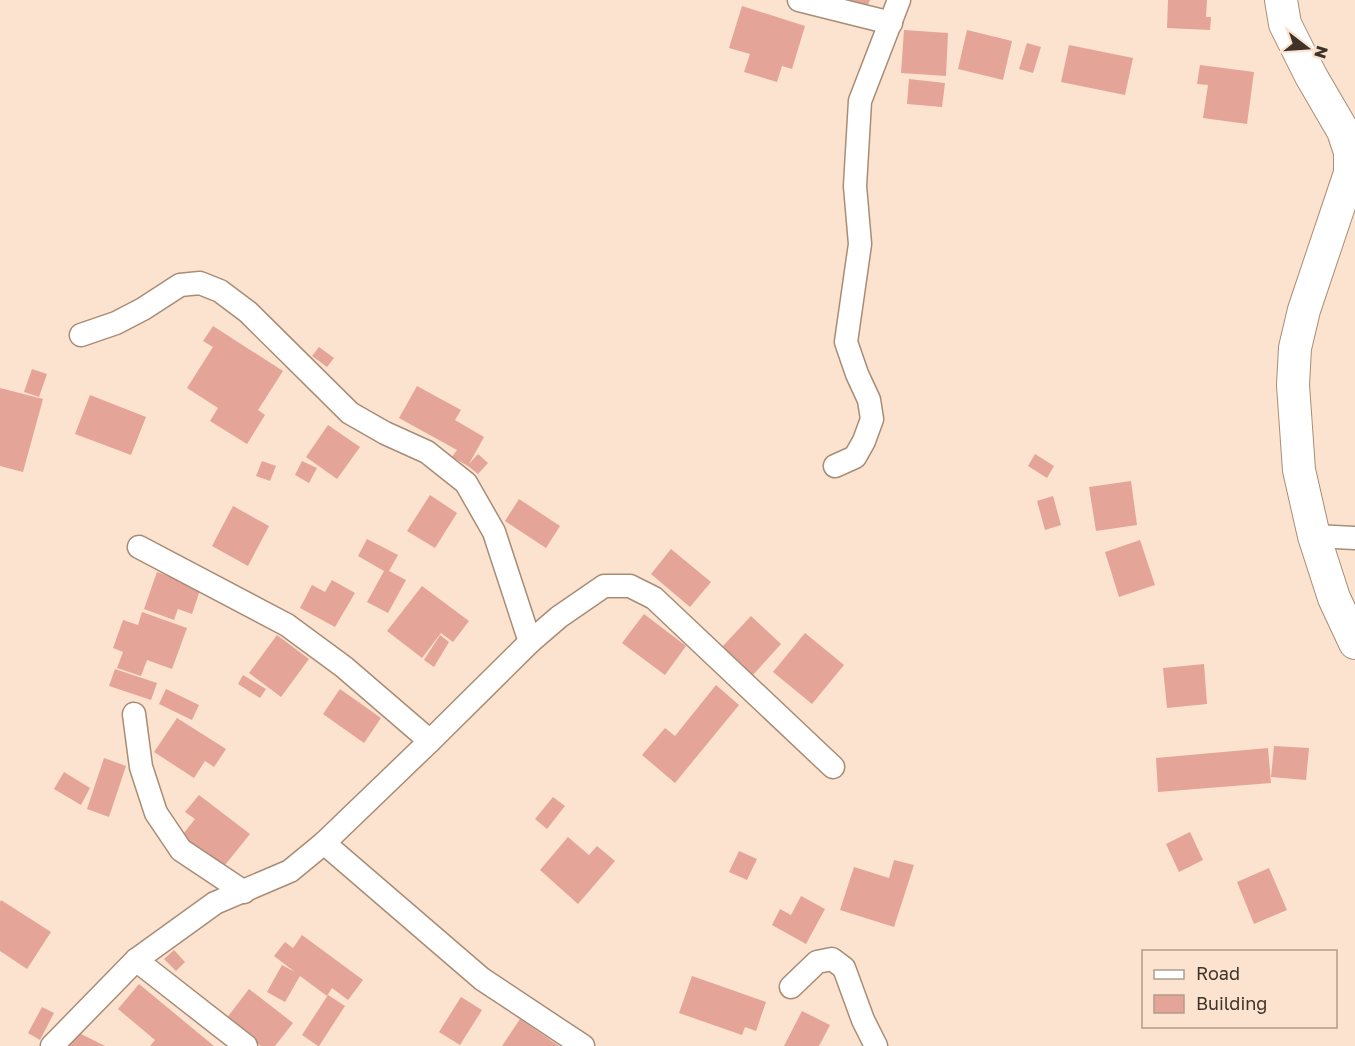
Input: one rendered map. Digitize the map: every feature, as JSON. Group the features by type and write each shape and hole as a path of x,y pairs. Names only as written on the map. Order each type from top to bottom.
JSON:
{"main road":[{"path":"1281,0 1285,24 1353,152 1350,173 1304,310 1296,348 1293,385 1299,470 1314,536 1334,598 1355,643"}],"street":[{"path":"799,0 891,23"},
{"path":"835,466 855,457 872,419 868,400 846,342 860,243 855,186 860,101 899,0"},
{"path":"81,335 116,323 180,285 200,282 220,291 248,312 350,412 385,433 427,452 466,483 494,532 530,642"},
{"path":"1314,536 1355,538"},
{"path":"139,547 287,625 344,667 430,741"},
{"path":"52,1046 136,960 215,903 290,871 324,843 530,642 559,617 604,586 630,586 654,598 833,767"},
{"path":"134,714 141,767 156,813 181,850 244,892"},
{"path":"324,843 482,978 583,1046"},
{"path":"791,987 817,962 832,959 844,968 863,1020 876,1046"},
{"path":"136,960 246,1046"}],"building":[{"path":"849,0 870,0 867,7"},
{"path":"1168,0 1207,0 1206,17 1211,17 1210,30 1167,28"},
{"path":"742,6 805,26 792,69 782,66 777,82 744,72 750,54 729,48"},
{"path":"904,30 948,33 946,76 901,73"},
{"path":"967,30 1012,41 1003,80 958,69"},
{"path":"1027,43 1041,47 1033,73 1019,69"},
{"path":"1069,45 1133,58 1125,95 1061,82"},
{"path":"1200,65 1254,72 1247,124 1203,118 1208,85 1197,84"},
{"path":"909,79 945,83 942,107 907,104"},
{"path":"213,326 283,371 258,410 265,415 247,444 210,421 218,408 187,388 213,347 203,341"},
{"path":"319,347 334,358 327,367 312,356"},
{"path":"32,369 47,374 39,397 24,392"},
{"path":"417,386 461,410 455,420 484,437 469,464 478,454 488,463 478,474 452,457 457,450 399,418"},
{"path":"0,388 43,399 23,472 0,466"},
{"path":"90,395 146,417 131,455 75,434"},
{"path":"328,425 360,447 337,479 306,457"},
{"path":"1035,454 1054,466 1047,478 1028,466"},
{"path":"262,461 276,466 270,481 256,476"},
{"path":"302,461 317,468 309,483 295,475"},
{"path":"1131,481 1137,525 1096,531 1089,487"},
{"path":"430,495 457,513 435,548 407,531"},
{"path":"1053,496 1061,525 1045,530 1037,501"},
{"path":"519,499 560,526 546,548 505,521"},
{"path":"233,506 269,526 248,566 212,546"},
{"path":"367,539 398,555 389,571 406,580 388,613 367,602 384,571 358,556"},
{"path":"1140,540 1155,585 1119,597 1105,552"},
{"path":"671,549 711,582 690,607 651,574"},
{"path":"157,572 201,587 192,614 178,609 174,620 144,609"},
{"path":"332,580 355,593 335,627 300,608 312,585 325,592"},
{"path":"422,586 469,621 453,642 441,633 422,658 387,631"},
{"path":"142,612 187,628 172,669 147,660 141,676 117,668 123,652 113,648 123,620 138,625"},
{"path":"644,614 686,646 665,675 622,643"},
{"path":"751,616 781,644 753,675 722,647"},
{"path":"805,633 844,665 812,704 773,672"},
{"path":"277,635 309,659 281,697 249,673"},
{"path":"440,635 449,642 434,667 424,660"},
{"path":"1204,664 1207,704 1167,708 1163,668"},
{"path":"115,669 157,683 151,700 109,686"},
{"path":"243,675 266,689 260,698 238,684"},
{"path":"716,685 739,705 675,783 642,755 665,728 675,736"},
{"path":"166,689 199,705 192,720 159,704"},
{"path":"340,689 381,718 364,743 323,714"},
{"path":"177,718 226,749 214,767 205,761 194,778 154,752"},
{"path":"1274,746 1309,748 1306,780 1271,777"},
{"path":"1268,748 1271,783 1158,792 1156,758"},
{"path":"104,758 126,766 109,817 87,809"},
{"path":"64,772 90,788 81,805 54,789"},
{"path":"199,795 250,834 221,870 180,838 195,819 185,812"},
{"path":"553,797 565,806 547,829 535,819"},
{"path":"1190,832 1203,860 1179,872 1166,844"},
{"path":"568,837 589,855 597,846 615,861 578,904 540,870"},
{"path":"739,851 757,859 747,880 729,872"},
{"path":"894,860 914,865 894,927 840,910 854,867 889,878"},
{"path":"1269,868 1287,910 1254,924 1237,882"},
{"path":"801,896 825,909 806,944 772,925 780,909 791,915"},
{"path":"1,900 51,932 27,969 0,951"},
{"path":"302,935 363,980 348,1000 332,988 327,996 300,976 285,1002 267,992 282,965 295,972 274,956 285,942 293,948"},
{"path":"174,950 185,962 176,971 164,959"},
{"path":"692,976 766,1002 756,1031 745,1027 742,1035 679,1013"},
{"path":"139,984 214,1046 150,1046 155,1040 118,1009"},
{"path":"249,989 293,1023 275,1046 261,1046 226,1019"},
{"path":"328,995 345,1006 318,1046 302,1035"},
{"path":"461,997 482,1010 460,1045 439,1032"},
{"path":"42,1007 54,1013 40,1040 28,1033"},
{"path":"802,1011 830,1025 819,1046 784,1046"},
{"path":"520,1019 559,1046 502,1046"},
{"path":"73,1030 105,1046 65,1046"}]}
